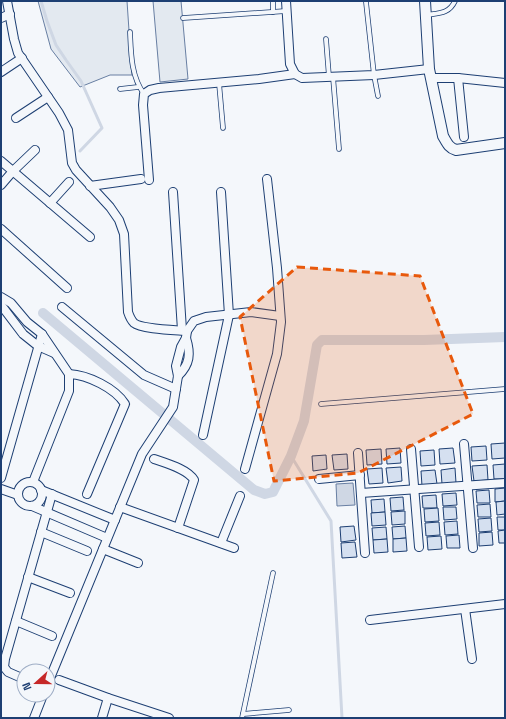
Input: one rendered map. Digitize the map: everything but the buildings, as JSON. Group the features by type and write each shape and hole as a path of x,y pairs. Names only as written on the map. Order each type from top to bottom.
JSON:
{"street":[{"path":"7,1 18,53 68,130 72,163 76,170 110,207 119,220 124,234 128,312 131,319 134,324 185,333"},
{"path":"286,1 290,64 295,74 302,78 431,73 458,78 505,83"},
{"path":"425,1 431,73 443,136 452,149 456,150 505,143"},
{"path":"1,18 10,14"},
{"path":"1,72 22,58"},
{"path":"149,180 143,105 144,94 150,90 159,88 295,74"},
{"path":"458,78 464,137"},
{"path":"16,118 48,97"},
{"path":"1,185 12,171 35,150"},
{"path":"1,161 90,237"},
{"path":"90,186 141,179"},
{"path":"245,469 277,354 281,322 267,179"},
{"path":"50,203 69,182"},
{"path":"56,664 142,454 174,407 178,376 185,368 189,355 190,350 185,333 173,192"},
{"path":"203,435 228,314 221,192"},
{"path":"1,229 67,288"},
{"path":"1,297 11,303 27,322 42,334 70,374 69,391 33,482"},
{"path":"1,305 23,334 38,346 54,353"},
{"path":"62,307 144,375 176,389"},
{"path":"185,333 194,321 198,319 251,312 280,316"},
{"path":"1,478 42,334"},
{"path":"70,374 78,374 94,379 121,398 125,404 87,494"},
{"path":"464,444 474,548"},
{"path":"411,449 419,547"},
{"path":"358,453 365,553"},
{"path":"154,459 192,475 194,480 178,528"},
{"path":"319,479 360,475"},
{"path":"32,506 39,502 42,494 40,487 33,482 26,482 22,484 18,491 19,499 24,505 32,506 107,538"},
{"path":"361,493 505,483"},
{"path":"1,489 18,495"},
{"path":"41,490 115,520"},
{"path":"16,676 8,672 4,667 52,494"},
{"path":"221,543 240,496"},
{"path":"120,507 234,548"},
{"path":"41,532 87,551"},
{"path":"103,550 138,563"},
{"path":"28,577 70,593"},
{"path":"370,620 505,604"},
{"path":"465,609 472,659"},
{"path":"16,621 52,636"},
{"path":"59,680 169,718"},
{"path":"102,718 108,698"},
{"path":"34,718 40,703"}],"lane":[{"path":"273,1 273,12"},
{"path":"426,15 447,11 452,8 455,1"},
{"path":"366,2 374,75 378,96"},
{"path":"183,18 286,11"},
{"path":"130,32 133,68 138,87 144,94"},
{"path":"326,38 338,149"},
{"path":"218,82 222,128"},
{"path":"120,89 138,87"},
{"path":"321,404 505,389"},
{"path":"273,572 243,716 290,710"}],"highlighted area":[{"path":"297,267 420,276 473,414 358,473 274,481 240,317"}],"shaded area":[{"path":"38,1 127,1 132,75 110,75 80,87 51,49"},
{"path":"153,1 181,1 188,79 160,82"},
{"path":"353,483 355,505 337,506 336,484"}],"waterway":[{"path":"41,1 56,45 81,81 102,128 80,151"},
{"path":"43,313 254,490 265,494 273,492 291,456 304,421 317,345 322,340 424,340 505,337"},
{"path":"291,456 331,521 342,718"}]}
